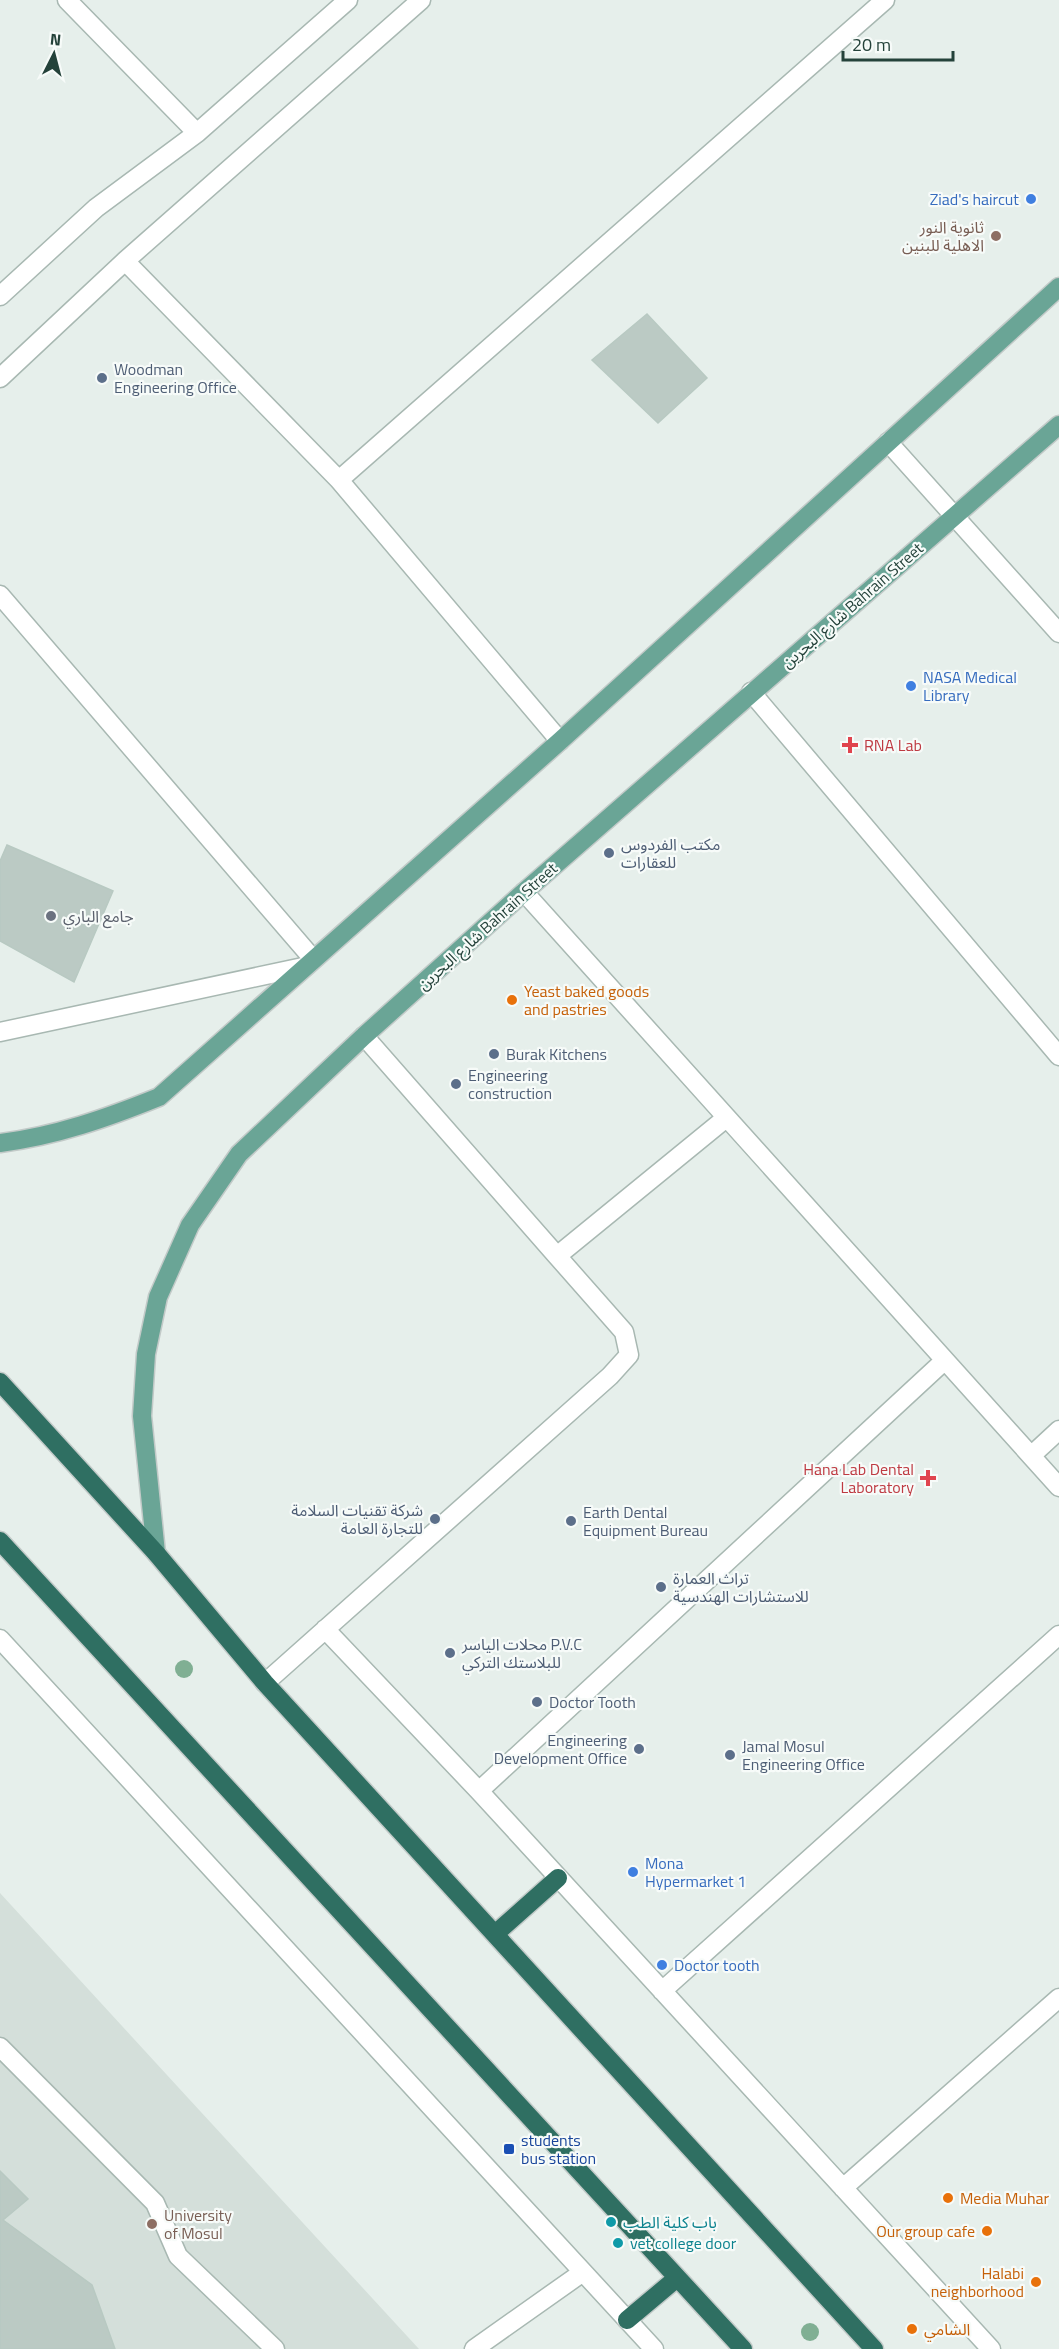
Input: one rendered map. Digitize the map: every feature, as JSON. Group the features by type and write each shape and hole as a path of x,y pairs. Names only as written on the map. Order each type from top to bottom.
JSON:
{"highway":[{"path":"0,1382 156,1553 265,1683 874,2349"},
{"path":"0,1541 743,2349"},
{"path":"495,1934 558,1878"},
{"path":"627,2320 677,2278"}],"main road":[{"path":"0,1143 38,1138 101,1120 159,1097 560,741 1059,287"},
{"name":"شارع البحرين Bahrain Street","path":"156,1553 142,1416 146,1354 158,1297 190,1225 239,1154 364,1036 524,892 1059,425"}],"street":[{"path":"67,0 197,133"},
{"path":"0,296 96,208 197,133 348,0"},
{"path":"0,378 125,261 420,0"},
{"path":"339,480 885,0"},
{"path":"125,261 339,480 560,741"},
{"path":"888,441 1059,633"},
{"path":"0,594 308,963 0,1032"},
{"path":"751,692 1059,1056"},
{"path":"524,892 1059,1487"},
{"path":"265,1683 609,1376 629,1355 624,1332 364,1036"},
{"path":"557,1256 726,1118"},
{"path":"478,1791 944,1361"},
{"path":"1032,1455 1059,1430"},
{"path":"325,1629 478,1791 991,2349"},
{"path":"662,1991 1059,1635"},
{"path":"0,1639 654,2349"},
{"path":"843,2188 1059,1998"},
{"path":"0,2047 155,2204 178,2256 275,2349"},
{"path":"474,2349 584,2272"}],"shaded area":[{"name":"University of Mosul","path":"0,1893 189,2099 419,2349 0,2349"}],"building":[{"path":"647,314 707,378 658,423 592,360"},
{"name":"جامع الباري","path":"7,845 113,891 74,982 0,941 0,861"},
{"path":"0,2171 28,2199 3,2220 92,2285 115,2349 0,2349"}],"place":[{"name":"Ziad's haircut","path":"1031,199"},
{"name":"ثانوية النور الاهلية للبنين","path":"996,236"},
{"name":"Woodman Engineering Office","path":"102,378"},
{"name":"NASA Medical Library","path":"911,686"},
{"name":"RNA Lab","path":"850,745"},
{"name":"مكتب الفردوس للعقارات","path":"609,853"},
{"name":"جامع الباري","path":"51,916"},
{"name":"Yeast baked goods and pastries","path":"512,1000"},
{"name":"Burak Kitchens","path":"494,1054"},
{"name":"Engineering construction","path":"456,1084"},
{"name":"Hana Lab Dental Laboratory","path":"928,1478"},
{"name":"شركة تقنيات السلامة للتجارة العامة","path":"435,1519"},
{"name":"Earth Dental Equipment Bureau","path":"571,1521"},
{"name":"تراث العمارة للاستشارات الهندسية","path":"661,1587"},
{"name":"محلات الياسر P.V.C للبلاستك التركي","path":"450,1653"},
{"name":"Doctor Tooth","path":"537,1702"},
{"name":"Engineering Development Office","path":"639,1749"},
{"name":"Jamal Mosul Engineering Office","path":"730,1755"},
{"name":"Mona Hypermarket 1","path":"633,1872"},
{"name":"Doctor tooth","path":"662,1965"},
{"name":"students bus station","path":"509,2149"},
{"name":"Media Muhar","path":"948,2198"},
{"name":"باب كلية الطب","path":"611,2222"},
{"name":"University of Mosul","path":"152,2224"},
{"name":"Our group cafe","path":"987,2231"},
{"name":"vet college door","path":"618,2243"},
{"name":"Halabi neighborhood","path":"1036,2282"},
{"name":"الشامي","path":"912,2329"}]}
